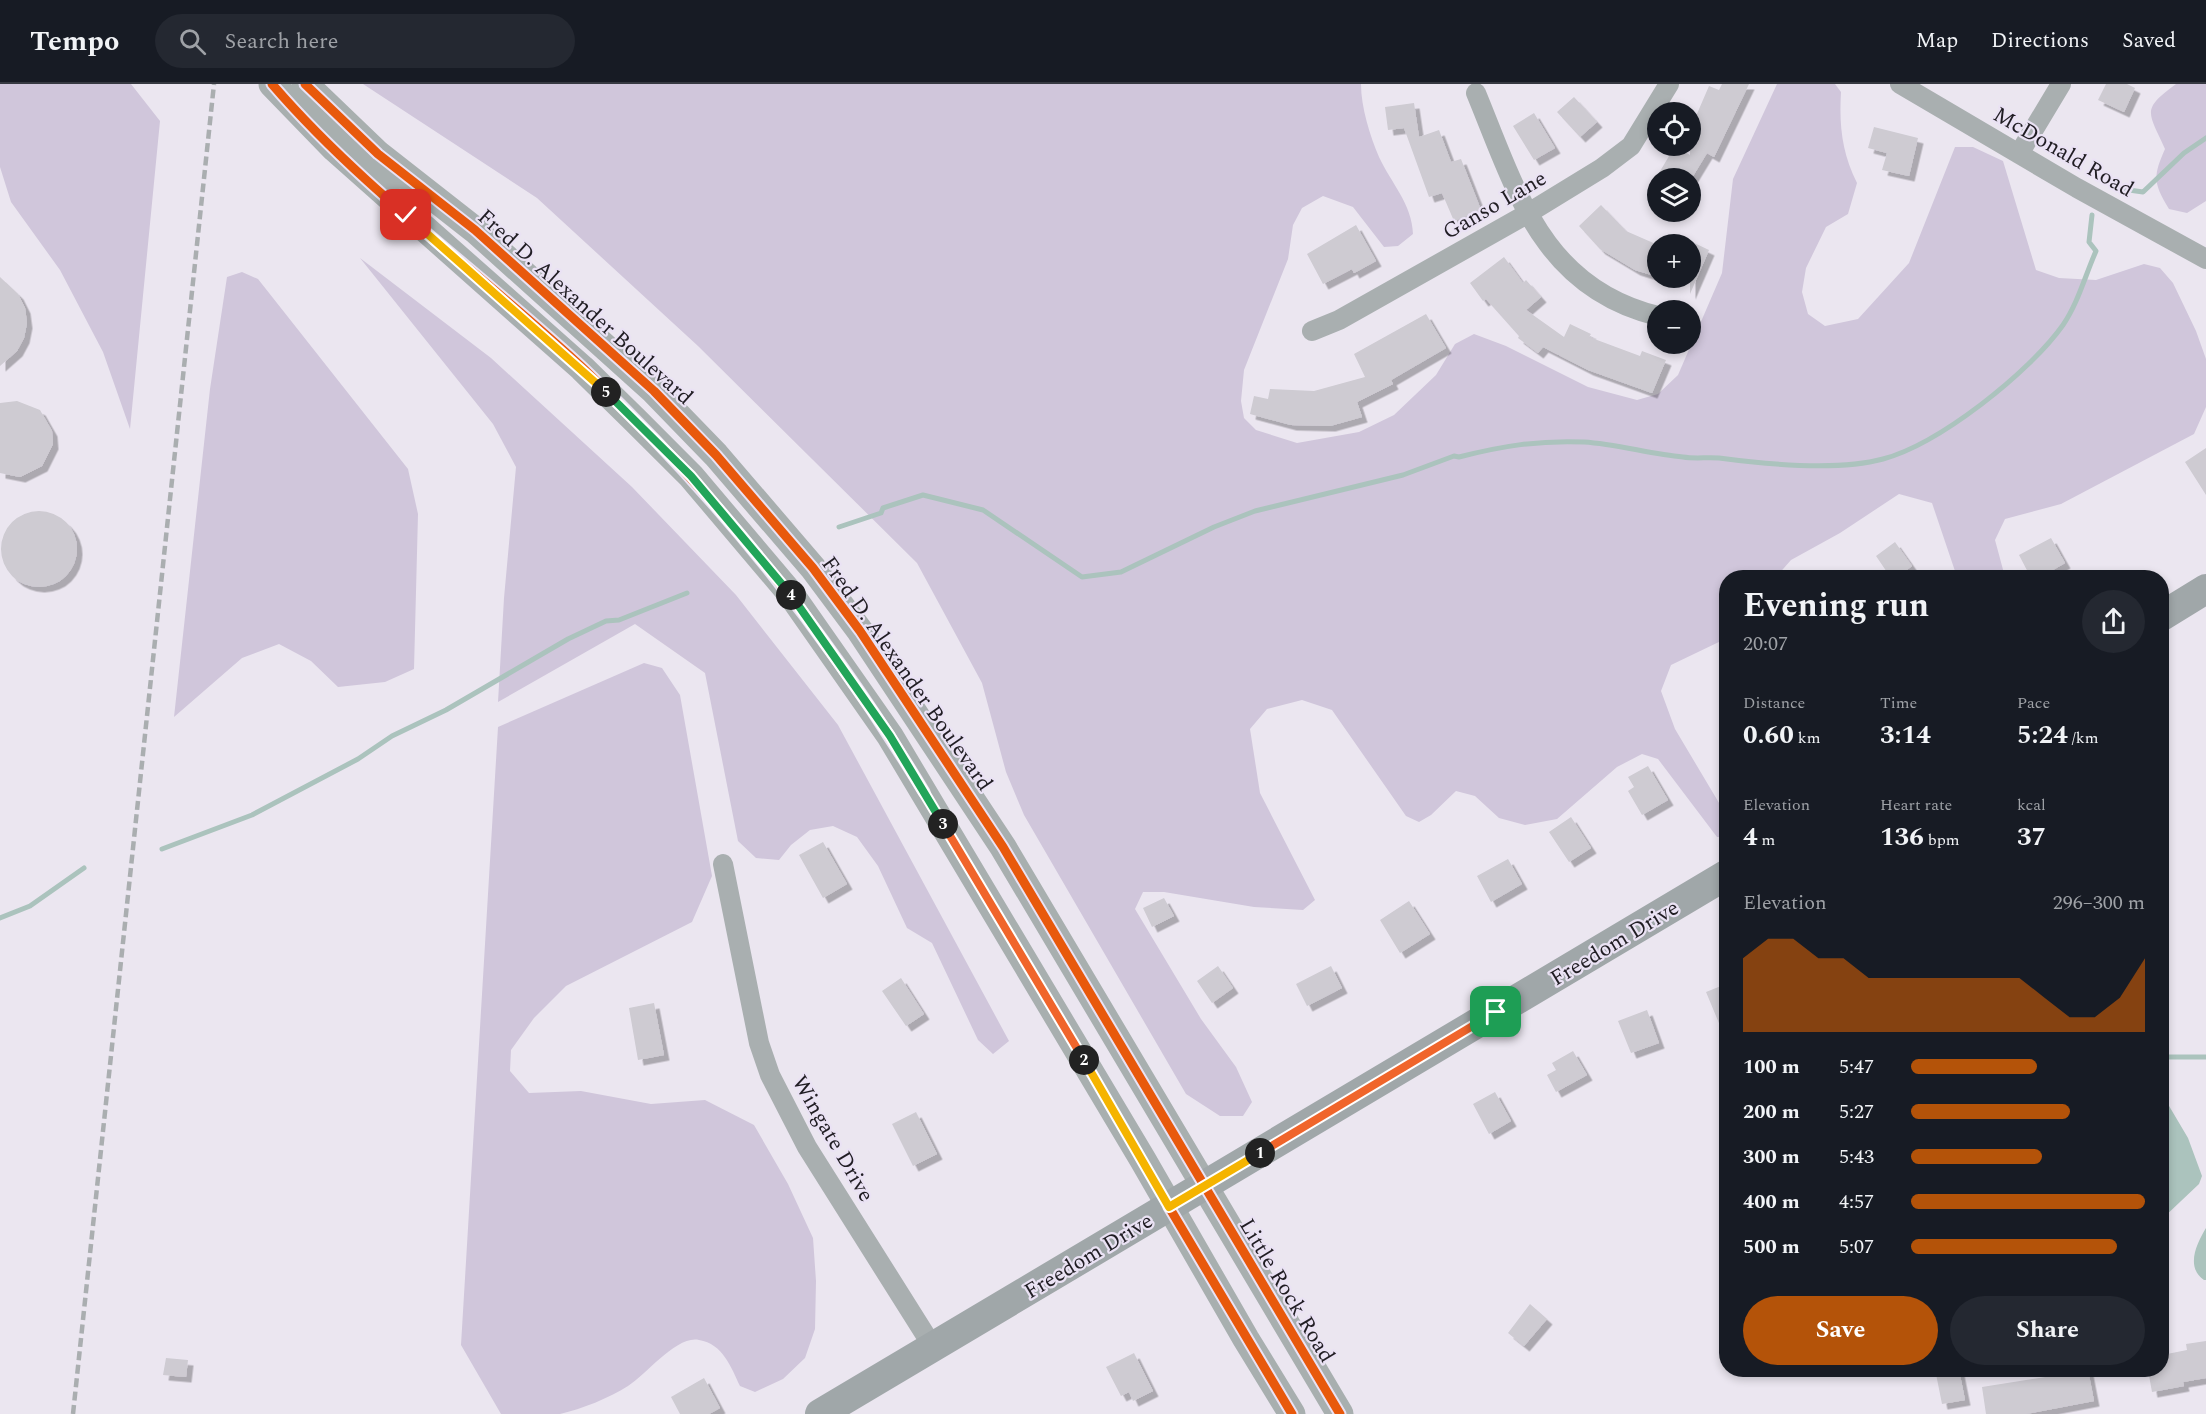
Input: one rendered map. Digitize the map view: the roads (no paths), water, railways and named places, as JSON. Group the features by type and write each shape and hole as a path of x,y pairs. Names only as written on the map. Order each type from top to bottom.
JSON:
{"main road":[{"path":"272,84 320,135 406,215 590,376 691,476 784,585 890,736 1292,1414"},
{"name":"Fred D. Alexander Boulevard","path":"305,84 378,154 475,230 654,391 716,454 813,568 860,631 1003,847 1204,1185"},
{"path":"2169,612 2206,589"},
{"name":"Freedom Drive","path":"820,1414 1719,879"},
{"name":"Little Rock Road","path":"1204,1185 1340,1414"}],"street":[{"name":"Ganso Lane","path":"1312,331 1339,320 1527,214 1602,168 1631,146 1669,84"},
{"name":"McDonald Road","path":"1900,84 2206,259"},
{"path":"2019,154 2061,84"},
{"path":"1476,93 1527,214 1545,242 1576,277 1591,288 1636,311 1647,314"},
{"name":"Wingate Drive","path":"723,864 759,1043 770,1075 807,1147 933,1347"}],"waterway":[{"path":"2115,188 2143,192 2184,153 2206,138"},
{"path":"839,527 881,513 883,508 923,495 983,510 1082,577 1121,572 1214,527 1255,511 1403,475 1454,456 1521,445 1584,442 1688,458 1719,458 1824,466 1865,463 1883,459 1905,451 1956,423 2006,385 2048,344 2073,308 2096,251 2089,242 2092,215"},
{"path":"162,849 252,815 358,759 392,736 446,710 568,639 606,621 619,620 687,593"},
{"path":"0,918 30,906 84,868"},
{"path":"2169,1057 2206,1057"}],"railway":[{"path":"73,1414 214,84"}]}
